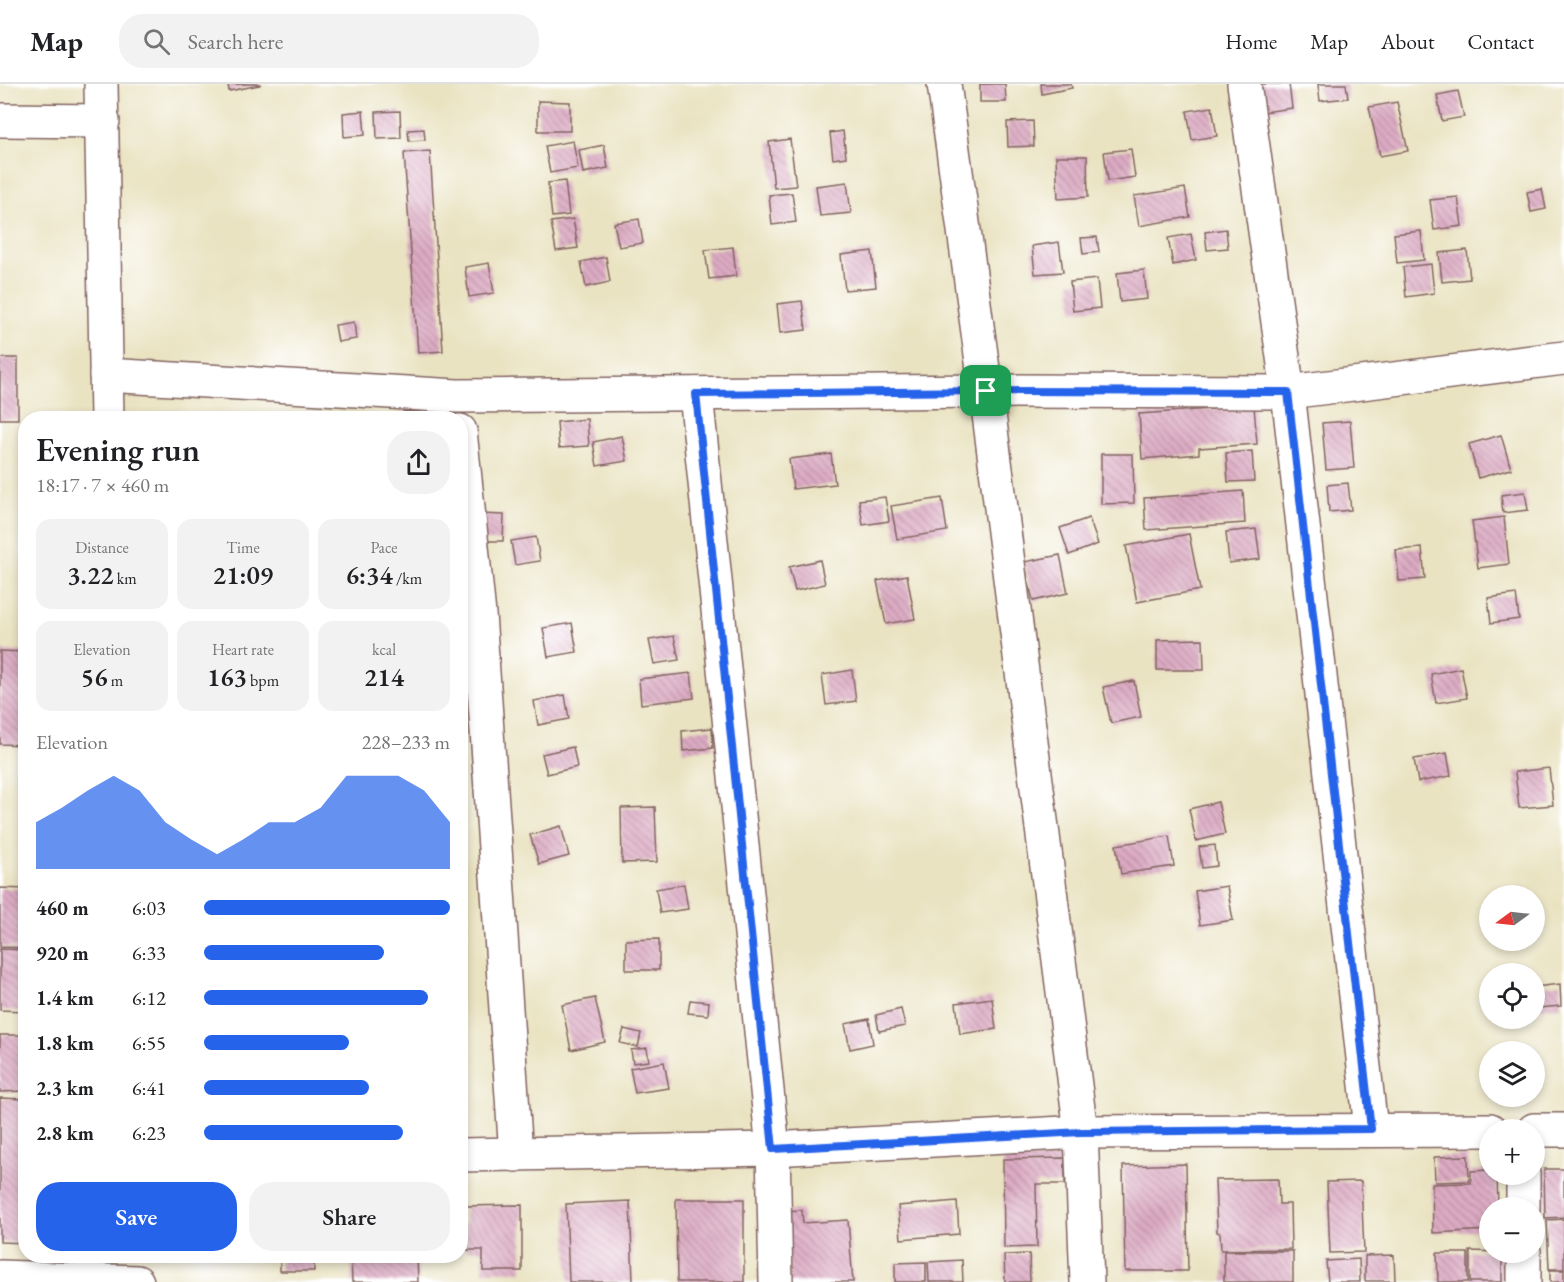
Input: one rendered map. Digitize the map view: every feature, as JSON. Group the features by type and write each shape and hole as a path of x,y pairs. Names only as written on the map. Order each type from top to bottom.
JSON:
{"street":[{"path":"101,84 107,411"},
{"path":"944,84 986,391 1081,1132 1087,1282"},
{"path":"1244,84 1288,392 1371,1129"},
{"path":"0,120 103,121"},
{"path":"106,375 458,407 696,394 986,391 1288,392 1564,358"},
{"path":"696,394 773,1149 776,1282"},
{"path":"468,508 479,614 516,1155"},
{"path":"468,1155 773,1149 1081,1132 1479,1130"},
{"path":"1545,1130 1564,1130"},
{"path":"0,1277 137,1282 138,1263"},
{"path":"1524,1263 1524,1282"}],"building":[{"path":"228,84 260,84 260,85 229,91"},
{"path":"980,84 1005,84 1006,102 980,102"},
{"path":"1041,84 1071,84 1072,88 1042,94"},
{"path":"1261,84 1289,84 1292,108 1264,112"},
{"path":"1318,84 1346,84 1348,98 1320,101"},
{"path":"1458,91 1464,117 1442,121 1437,95"},
{"path":"538,101 570,102 570,131 538,131"},
{"path":"1397,102 1408,151 1380,156 1369,107"},
{"path":"1212,107 1217,136 1192,140 1187,111"},
{"path":"363,111 365,135 344,137 343,113"},
{"path":"400,111 401,138 377,139 376,112"},
{"path":"1033,121 1034,146 1008,147 1007,122"},
{"path":"424,129 425,140 409,141 408,130"},
{"path":"843,131 846,157 833,159 830,133"},
{"path":"790,139 796,186 774,188 769,142"},
{"path":"573,141 578,168 550,173 545,146"},
{"path":"604,145 608,168 583,173 579,150"},
{"path":"1131,149 1135,177 1108,181 1104,152"},
{"path":"430,151 443,351 418,353 404,153"},
{"path":"1056,156 1087,156 1088,197 1058,199"},
{"path":"565,181 569,215 552,217 548,183"},
{"path":"847,182 851,213 820,216 816,186"},
{"path":"1185,188 1190,217 1139,226 1134,196"},
{"path":"1542,189 1546,209 1531,212 1527,192"},
{"path":"792,193 796,222 772,225 769,195"},
{"path":"1458,197 1462,226 1434,230 1430,200"},
{"path":"573,219 578,248 556,251 551,222"},
{"path":"639,219 643,243 619,247 614,223"},
{"path":"1226,229 1228,248 1207,250 1205,232"},
{"path":"1421,231 1424,260 1397,263 1394,234"},
{"path":"1191,234 1196,260 1173,265 1168,238"},
{"path":"1097,237 1099,252 1083,254 1081,238"},
{"path":"1059,242 1063,272 1035,274 1032,246"},
{"path":"733,247 736,276 709,279 705,250"},
{"path":"1467,250 1470,279 1442,282 1439,253"},
{"path":"872,251 876,287 845,290 841,255"},
{"path":"606,257 610,282 586,287 581,262"},
{"path":"489,263 494,293 469,297 465,267"},
{"path":"1431,264 1434,293 1406,297 1403,267"},
{"path":"1144,270 1147,299 1120,302 1117,273"},
{"path":"1097,279 1100,308 1073,311 1070,282"},
{"path":"802,301 806,330 780,333 777,304"},
{"path":"354,322 356,339 338,342 335,325"},
{"path":"0,358 18,358 18,419 0,419"},
{"path":"1254,406 1257,444 1199,448 1199,454 1142,459 1139,414"},
{"path":"587,419 589,446 559,448 557,422"},
{"path":"1350,421 1354,468 1326,470 1322,423"},
{"path":"1501,435 1511,469 1478,478 1469,444"},
{"path":"622,436 627,461 597,466 593,442"},
{"path":"1252,451 1254,481 1228,482 1226,453"},
{"path":"831,454 835,484 793,489 789,459"},
{"path":"1101,454 1133,454 1134,503 1101,504"},
{"path":"1348,483 1351,510 1329,512 1327,485"},
{"path":"1243,491 1245,523 1146,530 1144,498"},
{"path":"1525,492 1528,510 1503,513 1501,495"},
{"path":"885,497 889,521 863,525 859,500"},
{"path":"942,498 947,531 897,539 891,506"},
{"path":"479,514 504,515 503,541 479,541"},
{"path":"1504,517 1509,564 1478,568 1472,521"},
{"path":"1089,518 1098,544 1069,555 1060,528"},
{"path":"1256,529 1260,559 1229,563 1226,532"},
{"path":"1189,534 1200,590 1137,602 1126,546"},
{"path":"536,537 540,561 515,565 511,541"},
{"path":"1422,548 1425,579 1399,581 1396,550"},
{"path":"1060,555 1068,593 1033,601 1024,562"},
{"path":"820,560 825,584 795,591 789,567"},
{"path":"907,575 915,619 886,624 877,581"},
{"path":"1516,594 1519,619 1491,623 1488,598"},
{"path":"572,623 577,652 548,657 543,628"},
{"path":"674,636 679,660 654,664 649,640"},
{"path":"1203,639 1204,670 1157,670 1157,640"},
{"path":"0,651 18,652 18,745 0,744"},
{"path":"1461,668 1467,698 1436,703 1431,674"},
{"path":"852,670 856,701 826,705 822,675"},
{"path":"691,673 694,698 641,704 639,679"},
{"path":"1134,681 1141,717 1111,723 1103,687"},
{"path":"565,695 569,719 538,725 534,701"},
{"path":"712,728 713,748 683,751 682,731"},
{"path":"573,747 577,767 547,774 542,754"},
{"path":"1447,753 1451,776 1418,782 1414,759"},
{"path":"1549,768 1553,805 1519,808 1515,772"},
{"path":"1218,802 1225,834 1196,841 1189,809"},
{"path":"655,807 657,862 622,863 621,808"},
{"path":"561,826 569,856 539,864 530,835"},
{"path":"1169,836 1174,866 1121,874 1116,845"},
{"path":"1215,845 1217,866 1202,868 1199,847"},
{"path":"684,884 688,909 660,913 656,889"},
{"path":"1227,886 1233,920 1200,925 1195,891"},
{"path":"0,888 18,889 18,948 0,947"},
{"path":"659,939 659,970 626,970 626,940"},
{"path":"0,949 18,950 18,1011 0,1010"},
{"path":"1560,984 1561,1006 1545,1007 1545,986"},
{"path":"595,998 605,1042 571,1050 562,1005"},
{"path":"992,998 996,1029 960,1034 956,1003"},
{"path":"690,1000 709,1002 708,1015 688,1013"},
{"path":"901,1009 905,1026 879,1031 876,1015"},
{"path":"869,1019 873,1044 850,1049 845,1024"},
{"path":"624,1029 641,1033 638,1047 620,1043"},
{"path":"0,1035 18,1035 18,1091 0,1092"},
{"path":"647,1048 649,1061 633,1063 631,1050"},
{"path":"664,1062 669,1088 635,1093 630,1068"},
{"path":"0,1098 18,1099 18,1243 0,1242"},
{"path":"1468,1156 1469,1181 1435,1182 1434,1157"},
{"path":"1065,1158 1065,1184 1036,1184 1037,1247 1004,1248 1003,1159"},
{"path":"1186,1164 1188,1271 1125,1271 1123,1166"},
{"path":"1545,1169 1564,1169 1564,1217 1545,1218"},
{"path":"1471,1171 1479,1171 1479,1185 1497,1185 1498,1197 1479,1197 1479,1231 1433,1233 1432,1184 1471,1183"},
{"path":"1278,1179 1279,1204 1290,1204 1291,1249 1221,1250 1220,1233 1217,1232 1215,1180"},
{"path":"1361,1181 1364,1252 1330,1253 1327,1182"},
{"path":"676,1199 744,1199 744,1282 677,1282"},
{"path":"630,1201 633,1282 569,1282 566,1204"},
{"path":"957,1201 959,1234 901,1239 898,1206"},
{"path":"522,1205 522,1271 483,1271 483,1250 468,1250 468,1206"},
{"path":"802,1210 803,1223 848,1220 853,1282 790,1282 785,1211"},
{"path":"1564,1219 1564,1269 1549,1269 1547,1220"},
{"path":"1224,1251 1293,1251 1293,1282 1224,1282"},
{"path":"1470,1251 1479,1251 1479,1263 1502,1263 1502,1282 1470,1282"},
{"path":"1437,1253 1468,1253 1468,1282 1438,1282"},
{"path":"1029,1254 1030,1282 1005,1282 1004,1255"},
{"path":"1394,1255 1395,1281 1365,1281 1365,1256"},
{"path":"1359,1259 1360,1282 1328,1282 1326,1261"},
{"path":"962,1260 963,1282 929,1282 928,1262"},
{"path":"926,1262 926,1282 895,1282 895,1263"},
{"path":"280,1263 314,1263 314,1271 280,1271"},
{"path":"351,1263 417,1263 418,1282 352,1282"},
{"path":"1550,1270 1564,1270 1564,1282 1550,1282"}],"route":[{"path":"986,391 1288,392 1371,1129 1081,1132 773,1149 696,394 986,391"}]}
